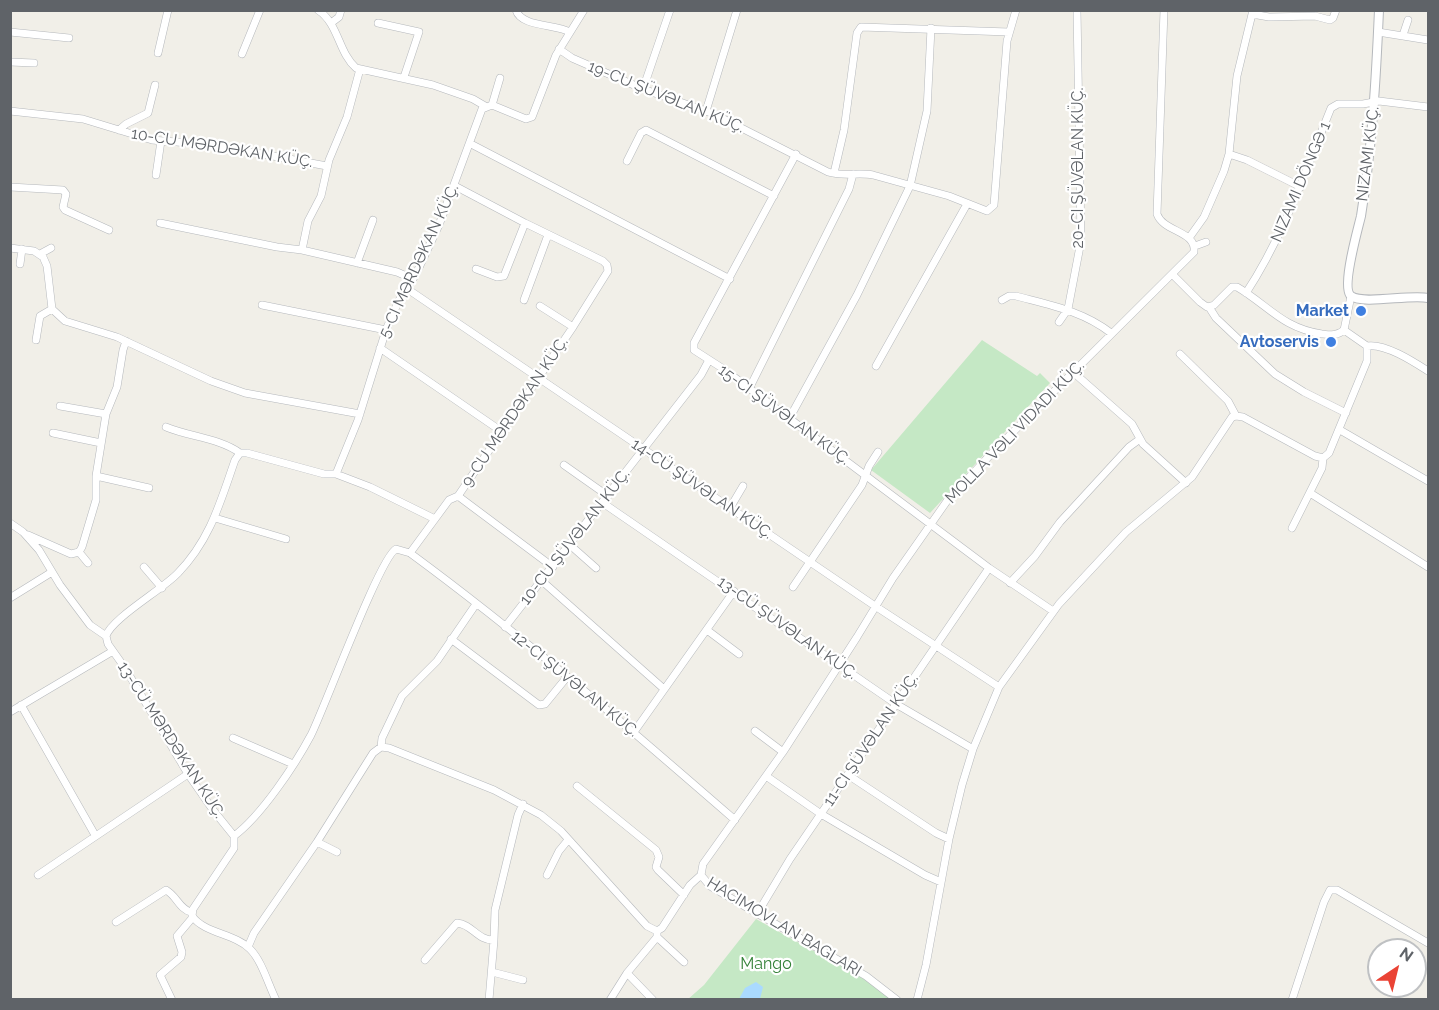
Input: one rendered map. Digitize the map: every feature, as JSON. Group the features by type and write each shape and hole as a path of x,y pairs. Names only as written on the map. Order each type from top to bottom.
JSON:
{"street":[{"path":"158,53 168,10"},
{"path":"242,54 260,10"},
{"path":"318,10 331,23 348,58 360,69 404,77 526,118 532,117 559,50 584,10"},
{"path":"331,23 339,17 341,10"},
{"path":"516,10 521,19 560,28 570,33"},
{"path":"643,89 670,10"},
{"path":"706,111 737,10"},
{"name":"19-CU ŞÜVƏLAN KÜÇ.","path":"559,50 643,89 706,111 834,173 873,175 987,211 994,205 1009,32 1016,10"},
{"name":"20-CI ŞÜVƏLAN KÜÇ.","path":"1059,322 1068,309 1081,241 1077,10"},
{"path":"1164,10 1157,214 1161,222 1189,238 1195,246 1206,242"},
{"path":"1189,238 1202,220 1215,194 1228,154 1237,76 1252,12 1269,17 1315,16 1330,20 1336,10"},
{"name":"NIZAMI KÜÇ.","path":"1351,296 1348,283 1368,172 1379,10"},
{"path":"1403,35 1408,20"},
{"path":"378,23 419,32 404,77"},
{"path":"834,173 844,130 859,30 865,26 1009,32"},
{"path":"789,419 857,295 910,186 927,111 931,28"},
{"path":"10,32 69,38"},
{"path":"1378,32 1428,40"},
{"path":"10,62 34,63"},
{"path":"302,250 308,221 321,196 327,166 347,117 360,69"},
{"name":"5-CI MƏRDƏKAN KÜÇ.","path":"336,474 360,414 386,330 398,302 413,279 439,225 481,112 488,106 500,78"},
{"path":"119,130 126,124 148,114 155,85"},
{"path":"1374,102 1384,101 1428,107"},
{"name":"NIZAMI DÖNGƏ 1","path":"1246,293 1269,257 1301,187 1331,108 1338,104 1374,102"},
{"name":"10-CU MƏRDƏKAN KÜÇ.","path":"10,111 83,119 142,138 213,145 327,166"},
{"path":"627,161 641,133 646,130 774,196"},
{"path":"156,174 161,141"},
{"path":"471,144 730,279"},
{"name":"15-CI ŞÜVƏLAN KÜÇ.","path":"796,154 693,347 696,352 866,475 989,568 1053,611"},
{"path":"1228,154 1246,160 1301,187"},
{"path":"749,389 849,189 853,174"},
{"name":"9-CU MƏRDƏKAN KÜÇ.","path":"410,553 449,500 458,496 573,327 608,271 608,266 603,261 455,186"},
{"path":"10,188 63,190 66,194 63,207 65,210 109,230"},
{"path":"876,366 967,204"},
{"path":"357,263 373,220"},
{"path":"160,223 302,250 397,272 413,279"},
{"path":"476,269 497,277 504,276 525,223"},
{"path":"524,300 548,235"},
{"name":"MOLLA VƏLI VIDADI KÜÇ.","path":"610,999 693,881 701,875 703,864 783,752 840,665 875,606 931,523 961,485 1111,333 1192,255 1195,246"},
{"path":"10,248 40,254 51,248"},
{"path":"20,264 22,249"},
{"path":"40,254 47,266 52,309 65,321 126,341 211,381 239,391 360,414"},
{"path":"1172,274 1200,302 1209,307 1216,318 1275,374 1304,392 1346,413"},
{"path":"1209,307 1232,287 1237,287 1268,310 1299,328 1330,335 1339,334 1344,330 1351,296 1367,300 1428,298"},
{"name":"14-CÜ ŞÜVƏLAN KÜÇ.","path":"406,288 643,450 999,687"},
{"path":"1002,300 1009,296 1016,296 1068,309 1094,321 1111,333"},
{"path":"262,305 386,330"},
{"path":"540,306 573,327"},
{"path":"36,340 40,316 52,309"},
{"path":"1344,330 1367,346 1377,346 1400,355 1428,371"},
{"path":"79,552 96,500 96,476 106,414 117,387 126,341"},
{"path":"1292,528 1322,468 1323,458 1329,453 1340,430 1367,361 1367,346"},
{"path":"380,348 501,431"},
{"path":"1180,354 1228,400 1236,416"},
{"name":"10-CU ŞÜVƏLAN KÜÇ.","path":"505,627 701,375 709,360"},
{"path":"1073,372 1132,424 1140,440 1186,483"},
{"path":"60,406 106,414"},
{"path":"917,999 926,965 949,839 974,749 999,687 1053,611 1126,532 1186,483 1202,465 1229,420 1236,416 1243,417 1315,456 1323,458"},
{"path":"166,427 221,444 240,453 248,453 324,474 336,474 370,487 435,519"},
{"path":"1340,430 1428,481"},
{"path":"53,433 101,442"},
{"path":"1010,583 1035,556 1060,522 1129,447 1140,440"},
{"path":"792,587 862,485 878,452"},
{"path":"106,636 111,626 162,588 194,554 215,519 235,460 240,453"},
{"path":"564,465 608,496"},
{"path":"96,476 149,488"},
{"path":"730,508 743,486"},
{"path":"1310,493 1428,567"},
{"path":"458,496 553,567"},
{"name":"13-CÜ ŞÜVƏLAN KÜÇ.","path":"603,503 734,591 896,705 974,749"},
{"path":"215,519 286,539"},
{"name":"13-CÜ MƏRDƏKAN KÜÇ.","path":"10,523 23,532 43,556 90,625 106,636 188,774 234,836 234,848 177,936 182,952 181,957 160,975 172,999"},
{"path":"23,532 70,554 79,552"},
{"path":"570,545 596,568"},
{"path":"43,556 51,547"},
{"path":"234,836 247,825 293,764 314,728 371,592 390,553 396,549 410,553"},
{"path":"79,552 88,563"},
{"name":"12-CI ŞÜVƏLAN KÜÇ.","path":"410,553 634,732 735,820"},
{"path":"144,567 162,588"},
{"name":"11-CI ŞÜVƏLAN KÜÇ.","path":"757,914 784,868 989,568"},
{"path":"10,598 52,572"},
{"path":"542,581 664,689"},
{"path":"634,732 734,591"},
{"path":"381,747 382,738 402,696 429,671 476,604"},
{"path":"707,630 739,654"},
{"path":"451,639 539,705 545,704 567,677"},
{"path":"10,712 113,651"},
{"path":"21,705 95,836"},
{"path":"755,731 783,752"},
{"path":"233,738 293,764"},
{"path":"248,947 254,933 318,842 373,753 381,747 389,748 494,790 549,820 647,926 684,962"},
{"path":"38,875 188,774"},
{"path":"848,775 936,833 949,839"},
{"path":"766,776 821,814 916,870 941,882"},
{"path":"577,786 656,850 659,856 656,867 684,894"},
{"path":"489,999 495,940 495,910 522,804"},
{"path":"547,875 559,851 568,840"},
{"path":"318,842 337,852"},
{"name":"HACIMOVLAN BAGLARI","path":"701,875 710,886 857,970 897,999"},
{"path":"116,922 166,890 201,924 248,947 257,959 276,999"},
{"path":"1292,999 1330,890 1337,890 1428,943"},
{"path":"425,960 457,923 484,939 495,940"},
{"path":"492,972 523,980"},
{"path":"627,973 653,999"}],"green space":[{"path":"982,340 1037,376 1040,373 1050,383 930,513 871,470"},
{"name":"Mango","path":"756,919 864,979 892,1000 687,1000 704,985"}],"water":[{"path":"756,982 763,987 760,999 739,999 745,988"}],"place":[{"name":"Market","path":"1361,311"},
{"name":"Avtoservis","path":"1331,342"}]}
